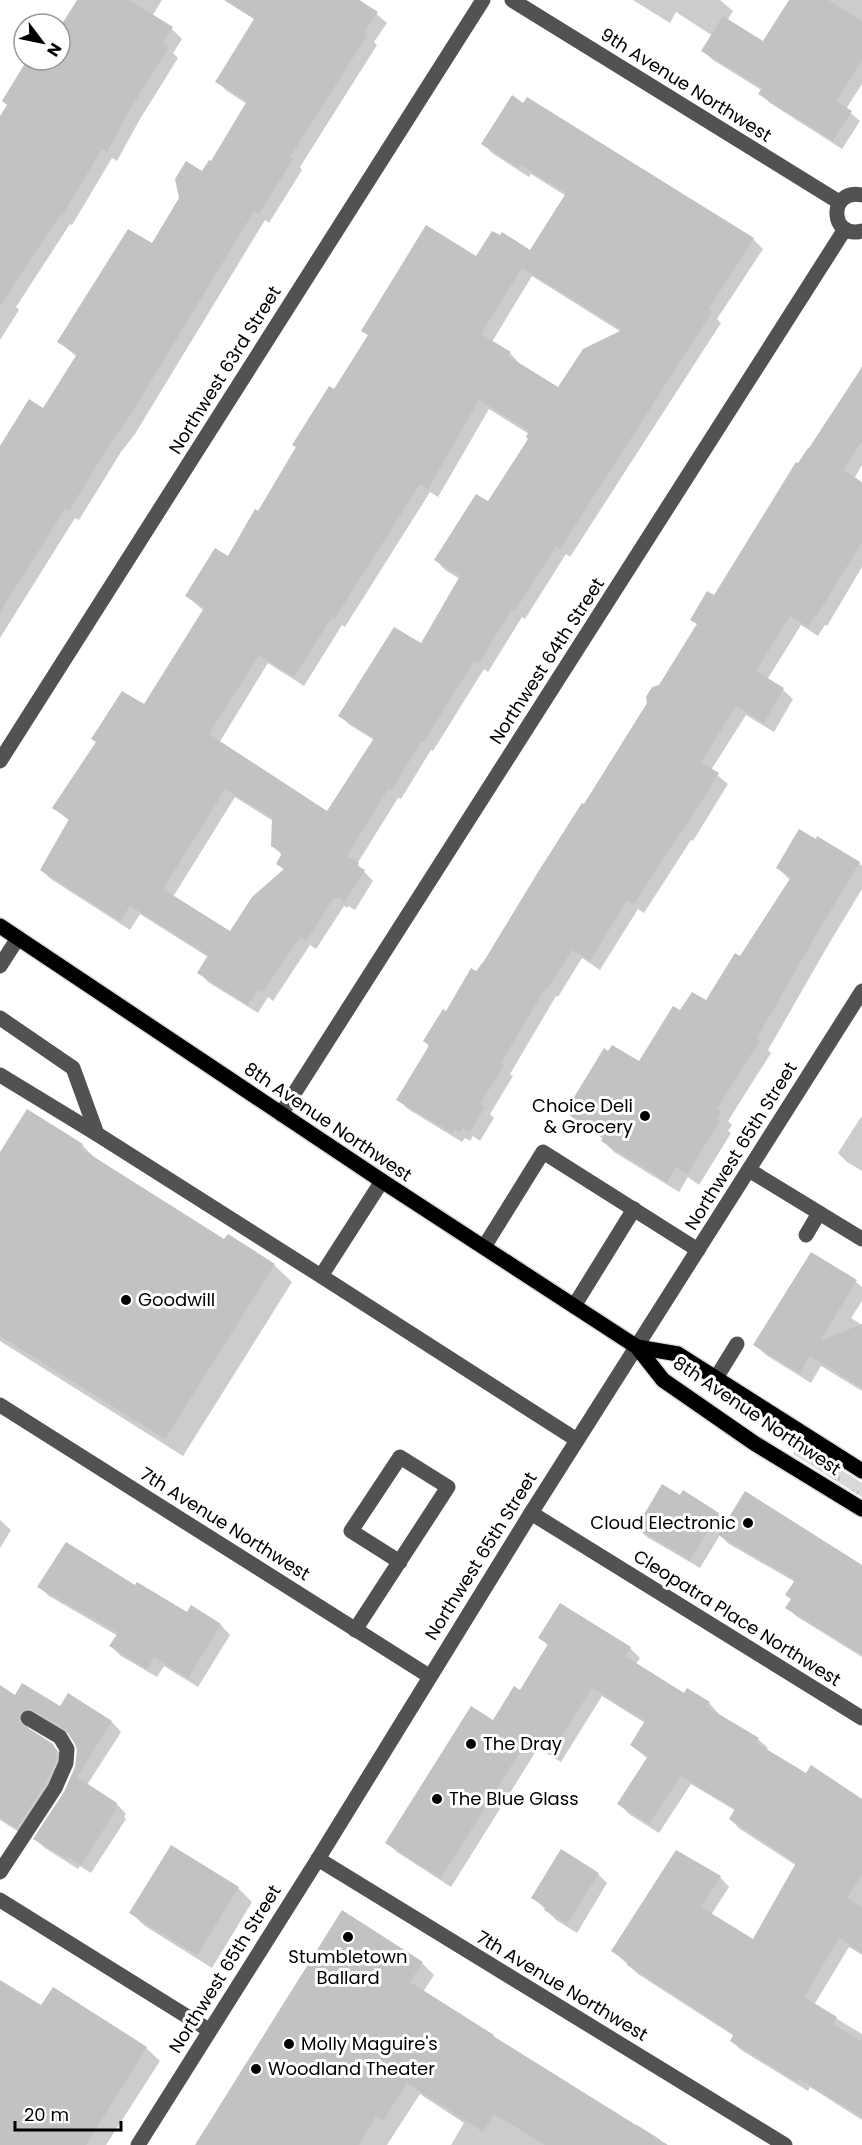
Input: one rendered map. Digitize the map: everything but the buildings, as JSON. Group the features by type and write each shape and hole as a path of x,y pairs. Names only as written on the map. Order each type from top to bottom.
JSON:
{"main road":[{"name":"8th Avenue Northwest","path":"0,927 637,1347 663,1380 754,1443 862,1509"},
{"name":"8th Avenue Northwest","path":"637,1347 678,1354 862,1471"}],"street":[{"name":"Northwest 63rd Street","path":"0,761 483,0"},
{"name":"9th Avenue Northwest","path":"512,0 839,202"},
{"path":"862,195 853,194 839,202 837,219 845,230 862,231"},
{"name":"Northwest 64th Street","path":"281,1114 845,230"},
{"path":"0,966 18,938"},
{"name":"Northwest 65th Street","path":"138,2145 318,1859 531,1513 862,991"},
{"path":"0,1018 73,1068 97,1134"},
{"path":"0,1075 97,1134 577,1440"},
{"path":"484,1247 543,1152 698,1250"},
{"path":"748,1170 862,1239"},
{"path":"321,1276 382,1181"},
{"path":"574,1306 634,1209"},
{"path":"806,1234 819,1213"},
{"path":"716,1378 737,1344"},
{"name":"7th Avenue Northwest","path":"0,1405 429,1676"},
{"path":"355,1630 400,1562 448,1487 400,1457 351,1531 400,1562"},
{"name":"Cleopatra Place Northwest","path":"531,1513 862,1718"},
{"path":"0,1872 55,1788 66,1763 67,1749 60,1737 28,1718"},
{"name":"7th Avenue Northwest","path":"318,1859 785,2145"},
{"path":"0,1900 209,2030"}],"green space":[{"path":"799,1443 862,1483 862,1497 793,1454"}],"place":[{"name":"Choice Deli & Grocery","path":"645,1116"},
{"name":"Goodwill","path":"126,1300"},
{"name":"Cloud Electronic","path":"748,1523"},
{"name":"The Dray","path":"471,1744"},
{"name":"The Blue Glass","path":"437,1799"},
{"name":"Stumbletown Ballard","path":"348,1937"},
{"name":"Molly Maguire's","path":"289,2044"},
{"name":"Woodland Theater","path":"256,2069"}]}
